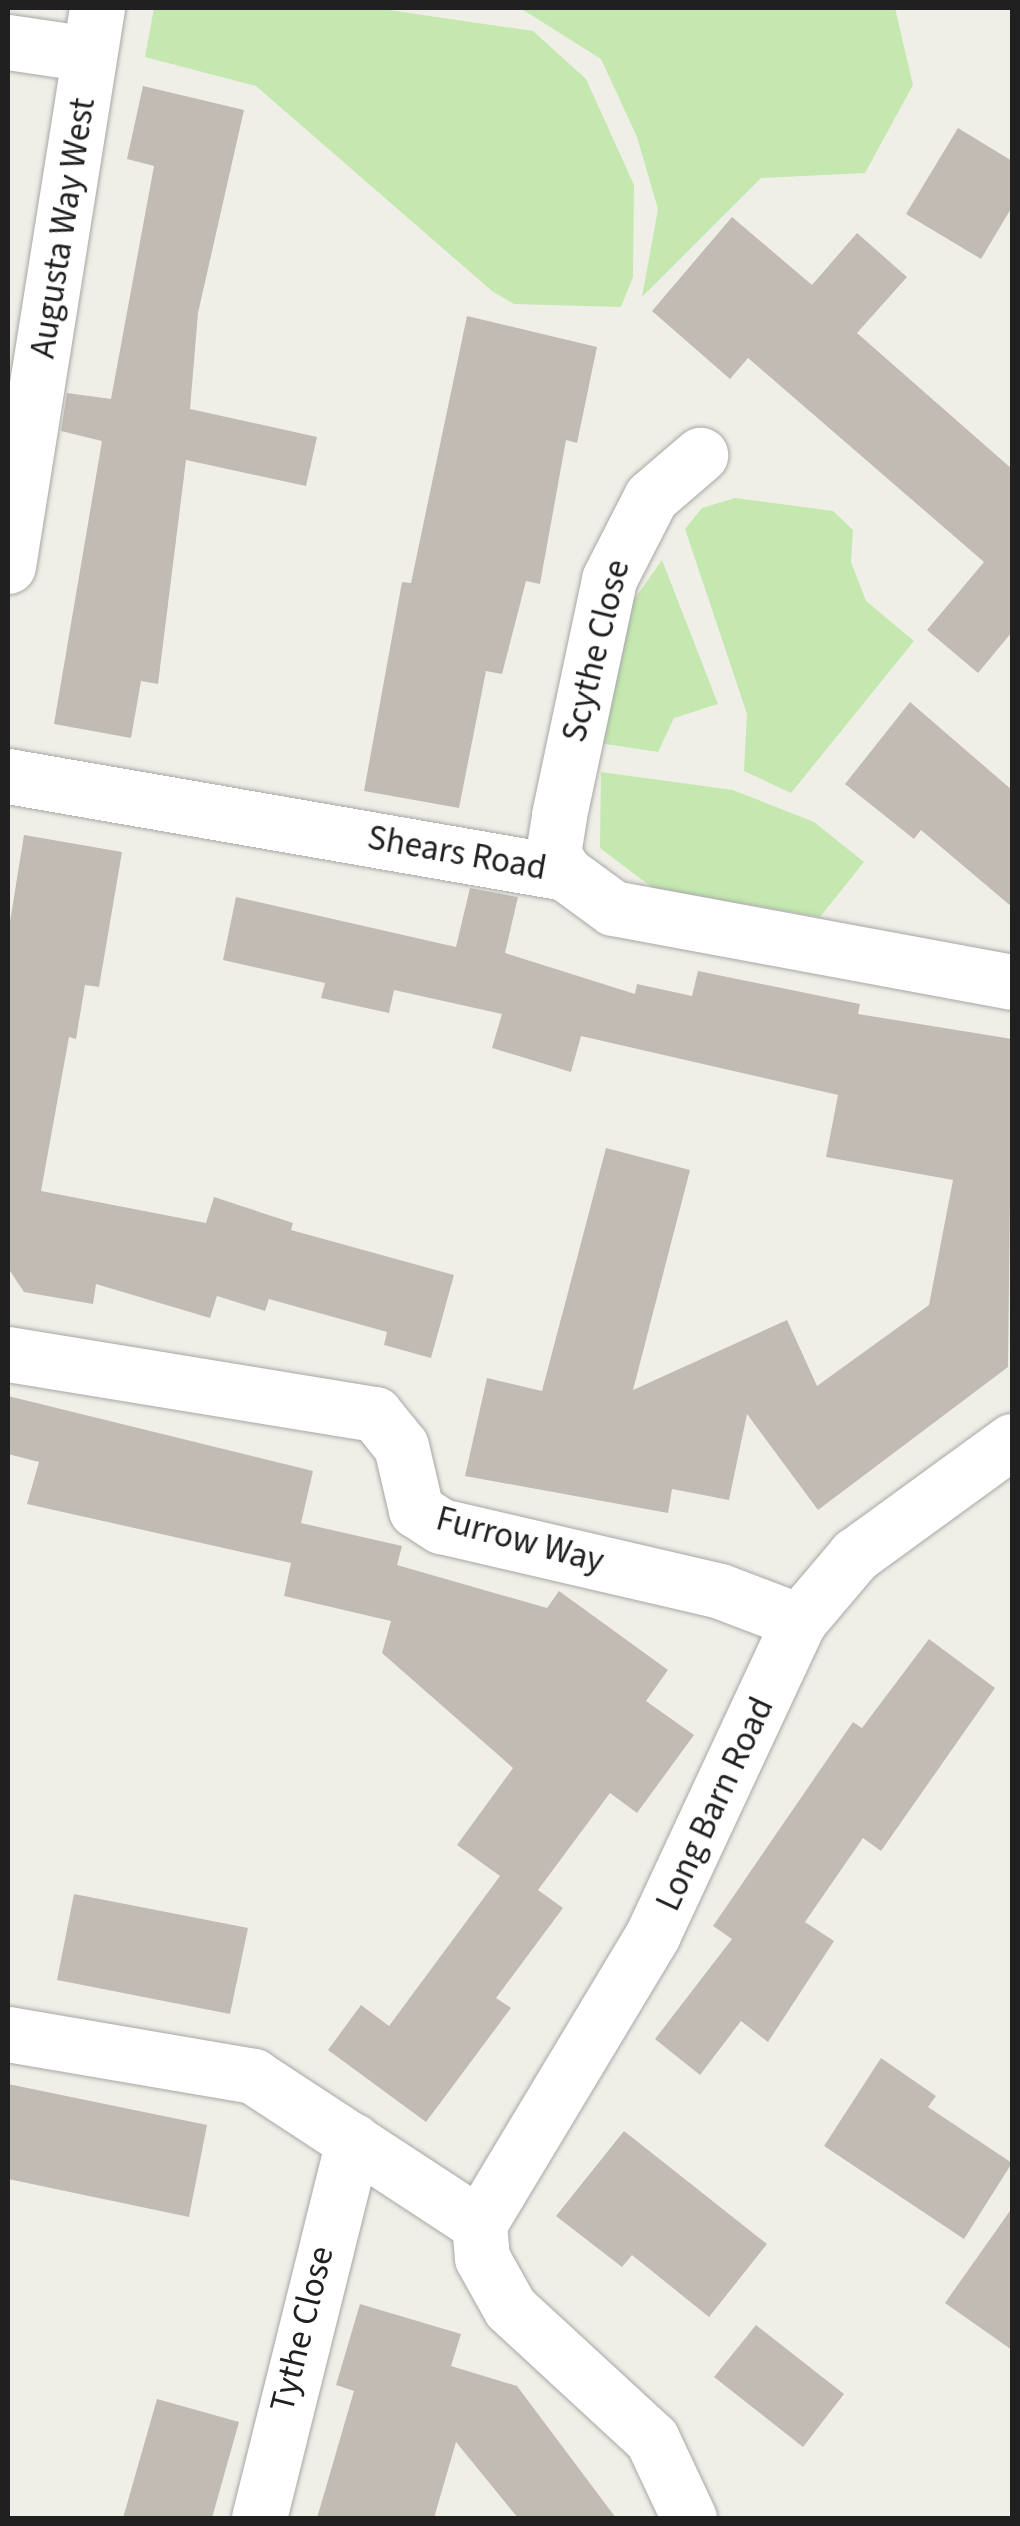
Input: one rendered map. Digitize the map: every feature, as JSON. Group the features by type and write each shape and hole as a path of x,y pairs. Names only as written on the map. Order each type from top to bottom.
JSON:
{"street":[{"path":"8,42 93,31"},
{"name":"Augusta Way West","path":"9,559 93,31"},
{"name":"Scythe Close","path":"565,873 553,854 610,579 650,498 700,455"},
{"name":"Shears Road","path":"8,776 565,873 613,908 1012,982"},
{"name":"Furrow Way","path":"8,1354 375,1414 402,1446 416,1510 442,1526 720,1591 799,1621"},
{"name":"Long Barn Road","path":"478,2224 653,1934 799,1621 855,1554 1012,1440"},
{"path":"8,2034 253,2076 478,2224 482,2258 510,2308 652,2439 689,2518"},
{"name":"Tythe Close","path":"259,2518 353,2141"}],"green space":[{"path":"154,8 375,8 533,31 586,79 634,185 633,277 621,307 514,304 492,291 256,86 145,57"},
{"path":"520,8 895,8 913,85 865,173 761,178 642,297 658,209 637,137 601,59"},
{"path":"735,498 833,511 853,530 851,562 866,601 914,641 791,793 744,771 747,714 685,529 702,508"},
{"path":"662,560 718,704 674,718 658,752 599,743 629,607"},
{"path":"601,772 733,790 814,822 864,862 820,917 653,888 600,848"}],"building":[{"path":"143,86 244,110 198,313 190,409 317,437 306,486 186,460 158,684 141,681 131,738 54,724 102,441 61,431 67,393 111,399 154,166 127,159"},
{"path":"958,128 1012,161 1012,207 981,259 906,214"},
{"path":"732,217 812,285 857,233 907,277 857,333 1012,469 1012,632 978,673 927,630 984,562 748,358 730,379 652,311"},
{"path":"467,316 597,347 577,443 566,440 540,584 526,581 502,674 486,671 459,808 364,791 402,582 411,583"},
{"path":"910,702 1012,790 1012,907 921,830 914,839 845,784"},
{"path":"24,835 122,852 99,987 85,985 76,1039 69,1037 41,1191 206,1223 214,1197 293,1223 291,1230 454,1275 431,1358 384,1345 387,1332 269,1299 265,1311 217,1296 210,1318 96,1284 93,1304 24,1292 8,1268 8,934"},
{"path":"470,888 518,897 505,953 635,994 637,984 692,996 698,971 860,1004 858,1014 1012,1039 1008,1367 818,1510 747,1414 729,1500 672,1489 668,1513 465,1476 487,1378 542,1391 606,1148 690,1170 633,1390 787,1320 817,1386 929,1305 953,1180 826,1157 838,1095 581,1036 571,1072 492,1048 502,1014 394,990 389,1013 321,998 325,983 223,960 236,897 456,947"},
{"path":"8,1396 313,1471 301,1523 402,1546 397,1565 547,1608 559,1591 668,1670 646,1701 694,1735 637,1813 610,1793 538,1890 563,1908 496,1998 511,2008 426,2122 328,2050 361,2005 389,2026 500,1876 457,1845 513,1768 382,1653 391,1621 284,1596 291,1563 27,1504 39,1462 8,1454"},
{"path":"929,1639 995,1688 881,1851 863,1838 805,1922 834,1941 768,2042 741,2021 700,2075 655,2039 732,1939 713,1926 853,1722 862,1728"},
{"path":"74,1894 248,1928 230,2014 57,1980"},
{"path":"881,2058 936,2096 928,2107 1012,2163 964,2239 824,2146"},
{"path":"8,2084 207,2125 189,2217 8,2179"},
{"path":"624,2131 767,2244 709,2317 632,2255 622,2267 556,2216"},
{"path":"1012,2208 1012,2350 945,2303"},
{"path":"360,2304 461,2334 451,2366 517,2386 616,2518 518,2518 456,2442 434,2518 317,2518 354,2391 336,2385"},
{"path":"756,2325 844,2394 803,2447 714,2377"},
{"path":"157,2399 239,2422 212,2518 123,2518"}]}
